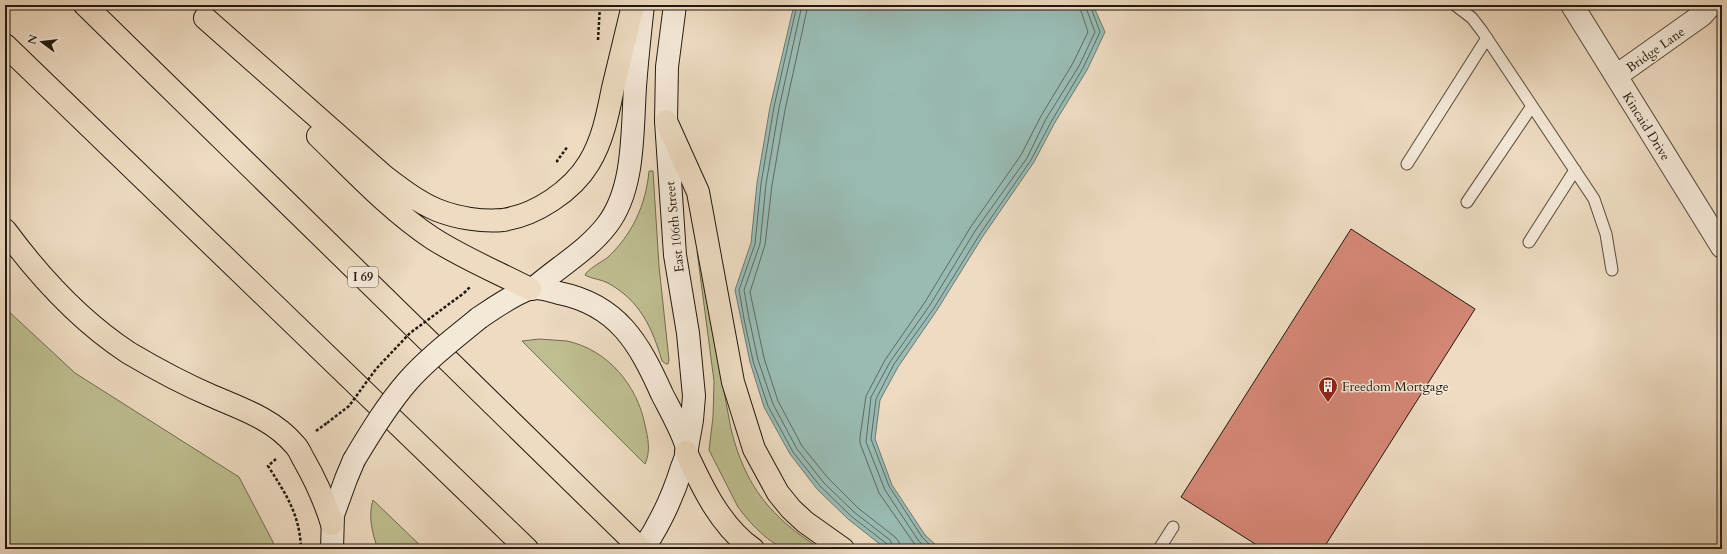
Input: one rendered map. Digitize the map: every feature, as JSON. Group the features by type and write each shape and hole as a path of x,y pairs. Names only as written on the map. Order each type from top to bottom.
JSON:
{"highway":[{"name":"I 69","path":"85,5 642,549"},
{"path":"198,12 403,191 438,210 457,216 479,220 503,220 530,212 549,202 576,180 589,163 600,141 632,5"},
{"path":"198,12 289,107 391,207 412,224 448,247 531,289"},
{"path":"5,45 527,549"},
{"path":"666,121 698,192 733,382 754,449 778,493 791,509 805,522 843,549"},
{"path":"5,230 18,247 60,294 108,338 162,372 264,419 287,437 296,446 313,476 324,500 334,539"},
{"path":"687,450 696,474 721,517 740,539 753,549"}],"main road":[{"path":"334,539 339,498 354,460 391,402 408,381 450,341 479,318 531,289 583,251 595,239 616,211 622,195 629,164 643,5"},
{"name":"East 106th Street","path":"642,549 652,536 668,505 687,450 694,396 688,333 675,255 666,121 667,67 675,5"},
{"name":"Kincaid Drive","path":"1572,5 1722,247"},
{"name":"Bridge Lane","path":"1616,76 1702,15 1711,5"},
{"path":"531,289 550,291 586,300 612,316 633,340 651,371 687,450"}],"lane":[{"path":"1455,5 1472,18 1487,38 1594,199 1606,234 1612,270"},
{"path":"1407,164 1487,38"},
{"path":"1467,202 1532,106"},
{"path":"1529,242 1575,170"},
{"path":"1159,549 1173,527"}],"path":[{"path":"312,434 349,406 376,369 410,333 464,293"},
{"path":"280,456 268,466 283,488 296,515 301,549"}],"green space":[{"path":"649,171 653,171 659,266 669,360 668,364 662,361 649,326 637,307 629,298 608,283 585,275 591,268 607,258 624,239 636,219 641,207 645,196"},
{"path":"697,251 731,429 744,467 752,484 762,499 774,512 803,537 821,549 789,549 775,544 760,532 738,507 709,450 713,417 714,381"},
{"path":"5,308 75,373 239,477 273,542 274,549 5,549"},
{"path":"539,339 567,341 582,346 595,352 608,361 618,371 628,383 641,410 648,444 648,454 645,464 522,341"},
{"path":"373,500 424,549 378,549 371,524"}],"water":[{"path":"794,5 1093,5 1105,32 1087,70 1054,124 1034,162 983,236 937,310 898,367 880,400 875,439 892,485 925,535 940,549 886,549 848,519 817,489 790,454 764,407 750,362 735,290 751,243 757,183 770,107"}],"building":[{"name":"Freedom Mortgage","path":"1351,229 1475,309 1323,549 1263,549 1181,497"}],"place":[{"name":"Freedom Mortgage","path":"1328,403"}]}
